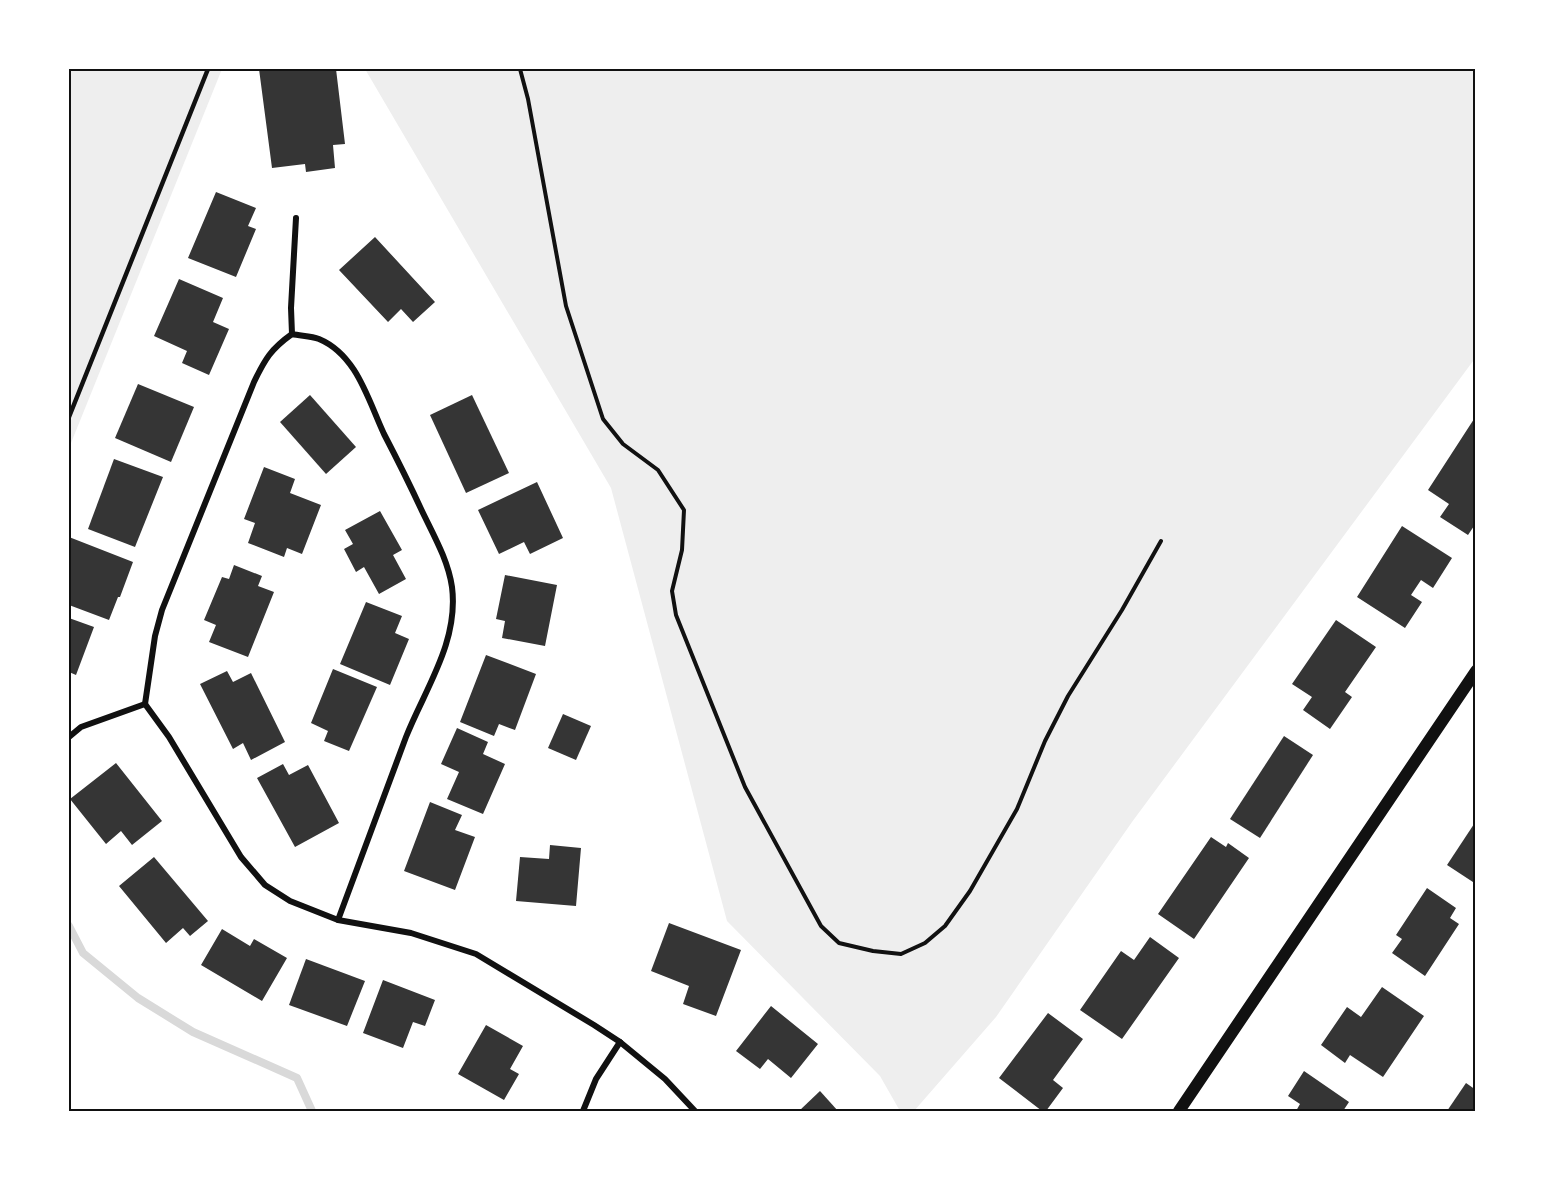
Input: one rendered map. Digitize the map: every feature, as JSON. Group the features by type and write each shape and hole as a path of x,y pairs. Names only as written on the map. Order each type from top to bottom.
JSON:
{"main road":[{"path":"1179,1111 1476,671"}],"street":[{"path":"292,334 291,308 296,218"},
{"path":"338,920 407,734 447,645 452,616 452,587 443,553 382,429 368,395 352,367 326,343 292,334 276,345 263,362 162,610 154,636 145,704 169,737 235,848 266,885 290,902 338,920 411,933 476,954 620,1042 665,1079 694,1111"},
{"path":"69,737 81,727 145,704"},
{"path":"583,1111 596,1079 620,1042"}],"lane":[{"path":"69,417 208,69"}],"path":[{"path":"520,69 528,99 566,306 603,419 623,444 658,470 684,510 682,550 672,591 676,615 745,787 821,926 839,943 873,951 902,954 925,943 945,926 970,891 1017,809 1045,741 1068,696 1122,610 1161,541"}],"shaded area":[{"path":"69,69 222,69 69,448"},
{"path":"365,69 1476,69 1476,357 1132,822 996,1017 914,1111 900,1111 880,1076 727,921 611,488"}],"building":[{"path":"259,69 336,69 345,144 333,145 335,168 306,172 305,164 272,168"},
{"path":"216,192 256,208 248,226 256,229 236,277 188,258"},
{"path":"375,237 435,302 413,322 401,309 388,322 339,270"},
{"path":"179,279 223,298 213,322 229,329 209,375 182,363 187,351 154,336"},
{"path":"138,384 194,407 171,462 115,438"},
{"path":"310,395 356,447 326,474 280,422"},
{"path":"472,395 509,473 466,493 430,415"},
{"path":"1474,419 1476,420 1476,523 1468,535 1440,517 1449,504 1428,490"},
{"path":"114,459 163,477 135,547 88,529"},
{"path":"264,467 295,479 290,493 321,505 302,554 287,548 284,557 248,543 255,523 244,519"},
{"path":"537,482 563,538 530,554 524,542 499,554 478,510"},
{"path":"380,511 402,550 393,555 406,579 379,594 364,567 356,572 344,549 353,544 345,530"},
{"path":"1402,526 1452,558 1433,588 1421,580 1411,595 1422,602 1405,628 1357,597"},
{"path":"69,537 133,562 109,620 69,605"},
{"path":"234,565 262,576 258,586 274,592 248,657 209,642 216,625 204,620 222,577 229,579"},
{"path":"505,575 557,585 545,646 502,638 505,621 496,619"},
{"path":"366,602 402,616 395,633 409,639 390,685 340,664"},
{"path":"69,618 94,627 76,675 69,672"},
{"path":"1336,620 1376,647 1345,692 1352,697 1330,729 1303,710 1312,697 1292,684"},
{"path":"486,655 536,674 515,730 499,724 494,736 460,722"},
{"path":"333,669 377,687 349,751 324,741 328,731 311,723"},
{"path":"227,671 233,682 251,673 285,742 251,760 243,743 233,749 200,684"},
{"path":"563,714 591,726 576,760 548,748"},
{"path":"457,728 488,742 483,754 505,764 483,814 447,799 459,772 441,764"},
{"path":"1284,736 1313,755 1260,838 1230,819"},
{"path":"116,763 162,821 132,845 121,831 106,844 70,799"},
{"path":"283,764 289,775 308,765 339,823 295,847 257,778"},
{"path":"430,802 462,815 455,830 475,837 455,890 404,871"},
{"path":"1476,821 1476,884 1447,865"},
{"path":"1211,837 1226,847 1228,843 1249,858 1194,939 1158,914"},
{"path":"550,845 581,848 576,906 516,901 520,857 549,859"},
{"path":"154,857 208,921 190,936 183,928 166,943 119,886"},
{"path":"1427,888 1456,908 1450,918 1459,924 1425,976 1392,953 1402,939 1396,935"},
{"path":"669,923 741,950 716,1016 683,1004 689,986 651,971"},
{"path":"222,929 250,946 254,939 287,958 262,1001 201,965"},
{"path":"1150,937 1179,958 1122,1039 1080,1010 1121,951 1134,960"},
{"path":"306,959 365,981 347,1026 289,1005"},
{"path":"383,980 435,1000 425,1026 413,1022 403,1048 363,1033"},
{"path":"1382,987 1424,1016 1383,1077 1350,1055 1345,1063 1321,1045 1347,1007 1361,1017"},
{"path":"771,1006 818,1044 791,1078 768,1059 760,1069 736,1051"},
{"path":"1048,1013 1083,1039 1053,1080 1063,1088 1046,1111 1042,1111 999,1078"},
{"path":"486,1025 523,1046 510,1069 519,1074 504,1100 458,1074"},
{"path":"1304,1071 1349,1102 1343,1111 1296,1111 1300,1104 1288,1096"},
{"path":"1466,1083 1476,1090 1476,1111 1447,1111"},
{"path":"820,1091 838,1111 799,1111"}],"waterway":[{"path":"69,926 83,953 138,998 193,1032 297,1078 312,1111"}]}
